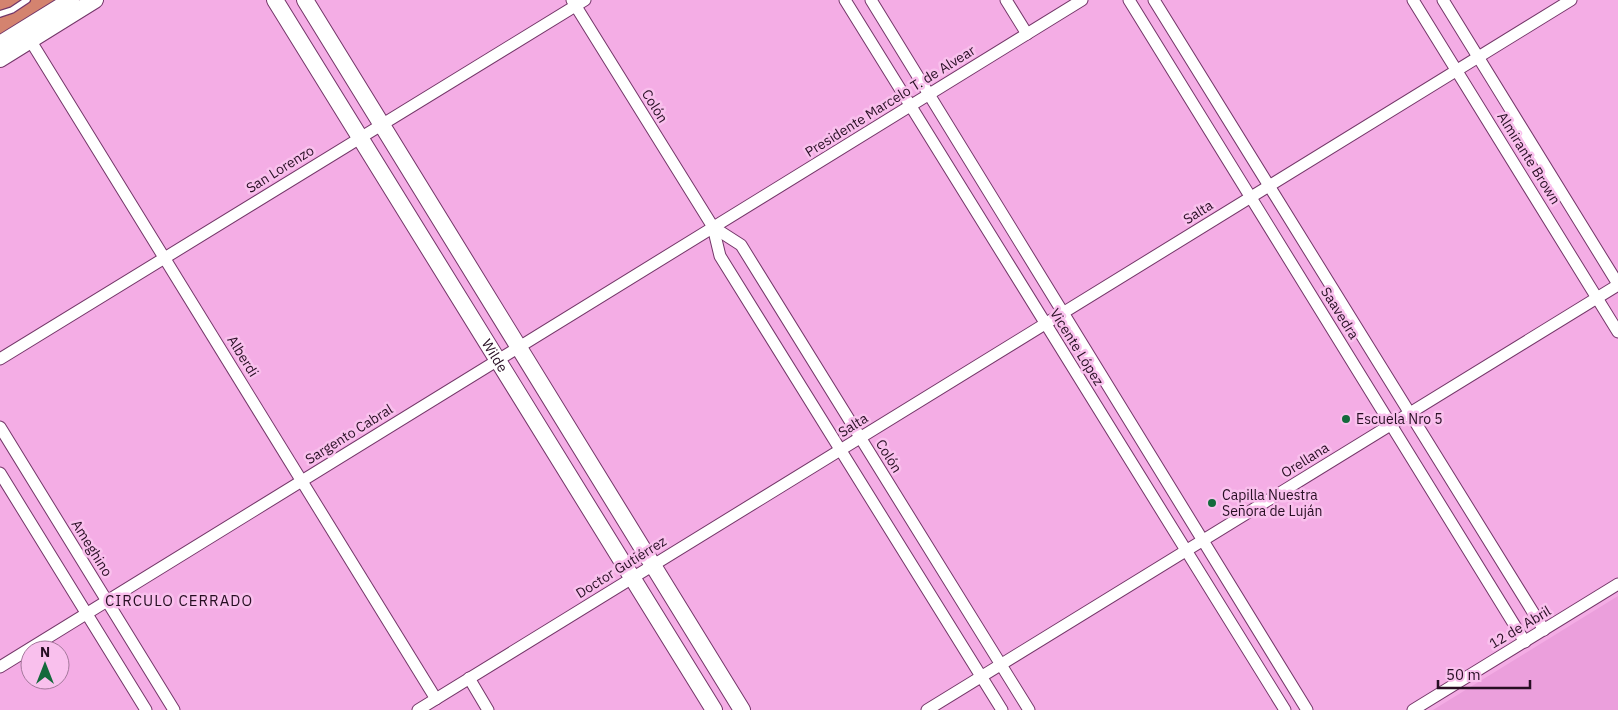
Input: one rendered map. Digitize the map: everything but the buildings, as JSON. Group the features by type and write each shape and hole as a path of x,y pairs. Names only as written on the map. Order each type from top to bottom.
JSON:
{"street":[{"path":"0,58 27,34 71,0"},
{"path":"0,44 27,34 95,0"},
{"name":"Wilde","path":"275,0 714,710"},
{"name":"Wilde","path":"305,0 742,710"},
{"name":"Vicente López","path":"845,0 1285,710"},
{"name":"Vicente López","path":"871,0 1307,710"},
{"path":"1006,0 1027,34"},
{"name":"Presidente Marcelo T. de Alvear","path":"713,227 1082,0"},
{"name":"Saavedra","path":"1129,0 1525,642"},
{"name":"Saavedra","path":"1154,0 1544,630"},
{"name":"Almirante Brown","path":"1414,0 1618,332"},
{"name":"Almirante Brown","path":"1443,0 1618,284"},
{"name":"Salta","path":"841,450 1570,0"},
{"name":"San Lorenzo","path":"0,359 578,2"},
{"name":"Colón","path":"578,2 713,227 720,256 1002,710"},
{"name":"Alberdi","path":"27,34 436,699"},
{"name":"Colón","path":"713,227 741,245 1029,710"},
{"name":"Sargento Cabral","path":"0,667 713,227"},
{"name":"Orellana","path":"927,710 1618,284"},
{"name":"Ameghino","path":"0,427 174,710"},
{"name":"Doctor Gutiérrez","path":"418,710 841,450"},
{"path":"0,473 146,710"},
{"name":"12 de Abril","path":"1412,710 1618,584"},
{"path":"469,678 488,710"}],"lane":[{"path":"0,14 12,10 27,0"}],"shaded area":[{"path":"0,0 59,0 0,37"},
{"path":"1618,596 1618,710 1433,710"}],"place":[{"name":"Escuela Nro 5","path":"1346,419"},
{"name":"Capilla Nuestra Señora de Luján","path":"1212,503"}],"district":[{"name":"CIRCULO CERRADO","path":"179,600"}]}
